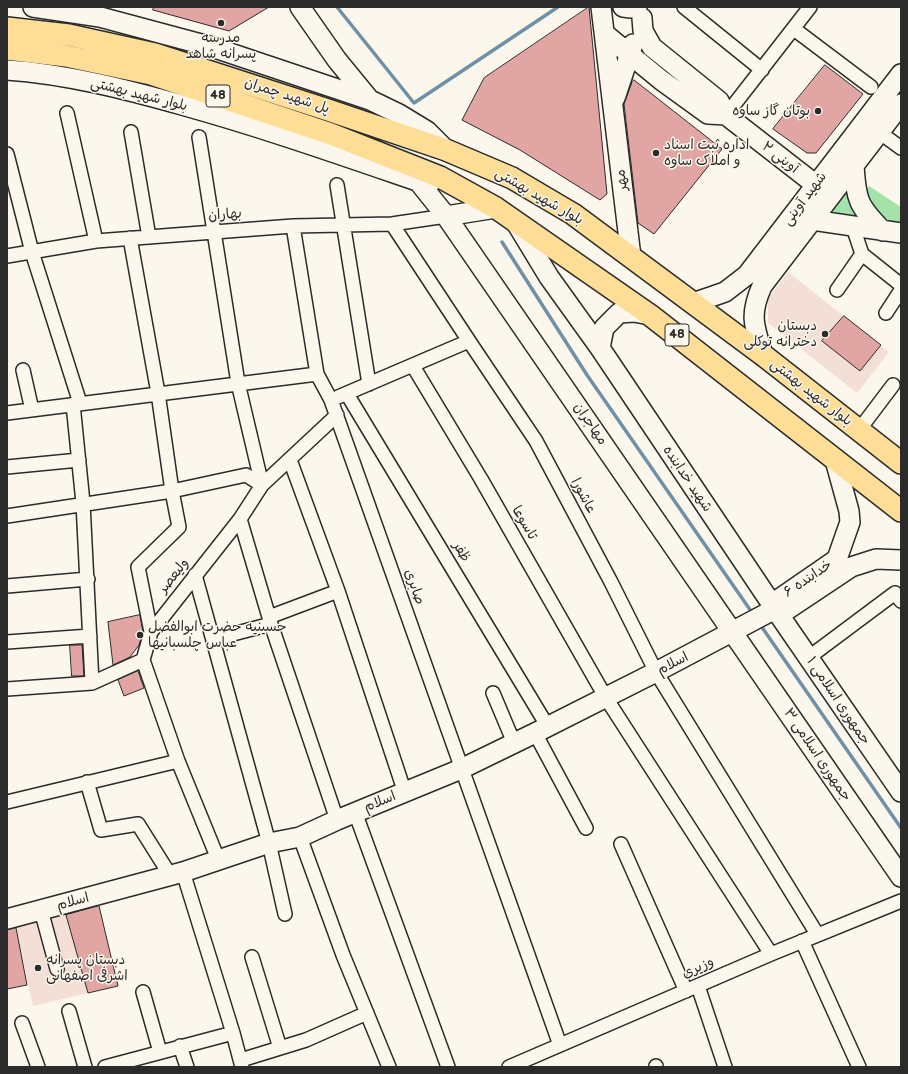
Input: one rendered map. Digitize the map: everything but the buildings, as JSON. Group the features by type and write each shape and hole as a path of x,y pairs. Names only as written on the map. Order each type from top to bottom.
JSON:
{"main road":[{"name":"پل شهید چمران","path":"7,28 69,35 155,54 446,150"},
{"name":"پل شهید چمران","path":"7,49 66,56 151,74 368,147 440,177"},
{"name":"بلوار شهید بهشتی","path":"446,150 512,178 573,214 763,355 901,463"},
{"name":"بلوار شهید بهشتی","path":"440,177 496,208 650,315 901,511"}],"street":[{"name":"بلوار شهید بهشتی","path":"33,7 68,10 100,17 212,47 370,100 399,114 426,131 446,150"},
{"path":"300,7 337,60 370,100"},
{"name":"مهر","path":"601,7 631,257"},
{"path":"623,7 642,11 643,31 652,47 718,100 726,115"},
{"path":"684,7 762,70"},
{"path":"726,115 810,7"},
{"name":"مهر","path":"613,103 642,11"},
{"path":"794,29 871,87"},
{"path":"605,34 661,80 708,114 726,115"},
{"name":"بلوار شهید بهشتی","path":"7,70 73,79 135,92 211,113 496,208"},
{"path":"619,84 638,74 661,80"},
{"name":"شهید آوینی","path":"693,303 725,292 748,275 901,74"},
{"name":"شهید آوینی","path":"763,355 753,316 755,302 762,286 901,104"},
{"path":"67,113 96,241"},
{"name":"۲ آوینی","path":"726,115 816,185"},
{"path":"131,132 149,237"},
{"path":"879,132 901,148"},
{"path":"199,137 216,232 238,383 262,485"},
{"path":"7,154 32,252 77,403 79,460 88,579 92,683"},
{"path":"854,165 859,202 869,217 892,232"},
{"name":"مهاجران","path":"418,181 446,216 733,632"},
{"path":"337,185 369,384"},
{"path":"446,216 496,208"},
{"name":"بهاران","path":"7,256 96,241 293,226 392,224 446,216"},
{"name":"شهید خدابنده","path":"514,220 549,278 600,348 775,609"},
{"path":"812,220 892,232"},
{"name":"عاشورا","path":"392,224 536,441 611,582 656,672 817,934"},
{"name":"صابری","path":"293,226 317,374 337,415 461,769 560,1045"},
{"path":"853,227 862,254 901,285"},
{"path":"130,238 158,393 172,491 180,527 138,567 151,632"},
{"path":"837,290 862,254"},
{"path":"748,275 762,286"},
{"path":"886,313 901,290"},
{"path":"600,348 604,328 619,313 634,312 650,315"},
{"path":"331,400 469,341"},
{"name":"تاسوعا","path":"413,366 481,479 606,698 771,954"},
{"path":"23,370 32,410"},
{"path":"7,413 317,374"},
{"path":"859,430 893,385"},
{"name":"ظفر","path":"347,394 542,730 586,828"},
{"name":"ولیعصر","path":"143,660 151,632 240,519 262,485 337,415"},
{"path":"7,467 79,460"},
{"path":"290,460 338,591 405,792"},
{"name":"خدابنده ۶","path":"835,460 849,511 850,522 837,559 779,599 775,609 788,609 851,567 876,560 901,560"},
{"path":"7,516 83,503 172,491 246,475 262,485"},
{"path":"240,519 270,620 337,820"},
{"path":"195,575 214,639 269,843 285,914"},
{"path":"7,586 88,579"},
{"path":"214,639 270,620 338,591"},
{"path":"808,658 898,597"},
{"name":"اسلام","path":"7,919 177,873 269,843 300,837 355,812 461,769 606,698 775,609"},
{"name":"جمهوری اسلامی ۱","path":"775,609 901,792"},
{"name":"جمهوری اسلامی ۳","path":"733,632 901,877"},
{"path":"7,642 90,636"},
{"path":"7,689 92,683 143,660 178,761 218,859"},
{"path":"493,693 514,743"},
{"path":"7,802 178,761"},
{"path":"87,782 101,830 138,824 177,873 234,1033 241,1064 280,1048 306,1040 367,1013"},
{"path":"355,812 448,1067"},
{"path":"300,837 343,955 389,1067"},
{"path":"620,844 692,988 725,1067"},
{"name":"وزیری","path":"509,1067 817,934 901,901"},
{"path":"41,910 57,969"},
{"path":"802,941 859,1067"},
{"path":"252,957 280,1048"},
{"path":"143,992 160,1052"},
{"path":"69,1011 84,1067"},
{"path":"22,1023 38,1067"},
{"path":"105,1067 234,1033"},
{"path":"180,1046 186,1067"}],"shaded area":[{"name":"دبستان دخترانه توکلی","path":"788,272 889,352 857,393 768,323 768,298"},
{"path":"99,906 118,986 33,1006 15,924"}],"green space":[{"path":"869,186 901,207 901,225 889,221 875,210 863,195"},
{"path":"849,189 863,222 831,213"}],"waterway":[{"path":"337,7 414,103 558,7"},
{"path":"502,242 587,375 753,614"},
{"path":"759,623 901,828"}],"place":[{"name":"مدرسه پسرانه شاهد","path":"221,23"},
{"name":"بوتان گاز ساوه","path":"818,111"},
{"name":"اداره ثبت اسناد و املاک ساوه","path":"656,153"},
{"name":"دبستان دخترانه توکلی","path":"825,334"},
{"name":"حسینیه حضرت ابوالفضل عباس چلسبانیها","path":"140,635"},
{"name":"دبستان پسرانه اشرفی اصفهانی","path":"38,968"}]}
